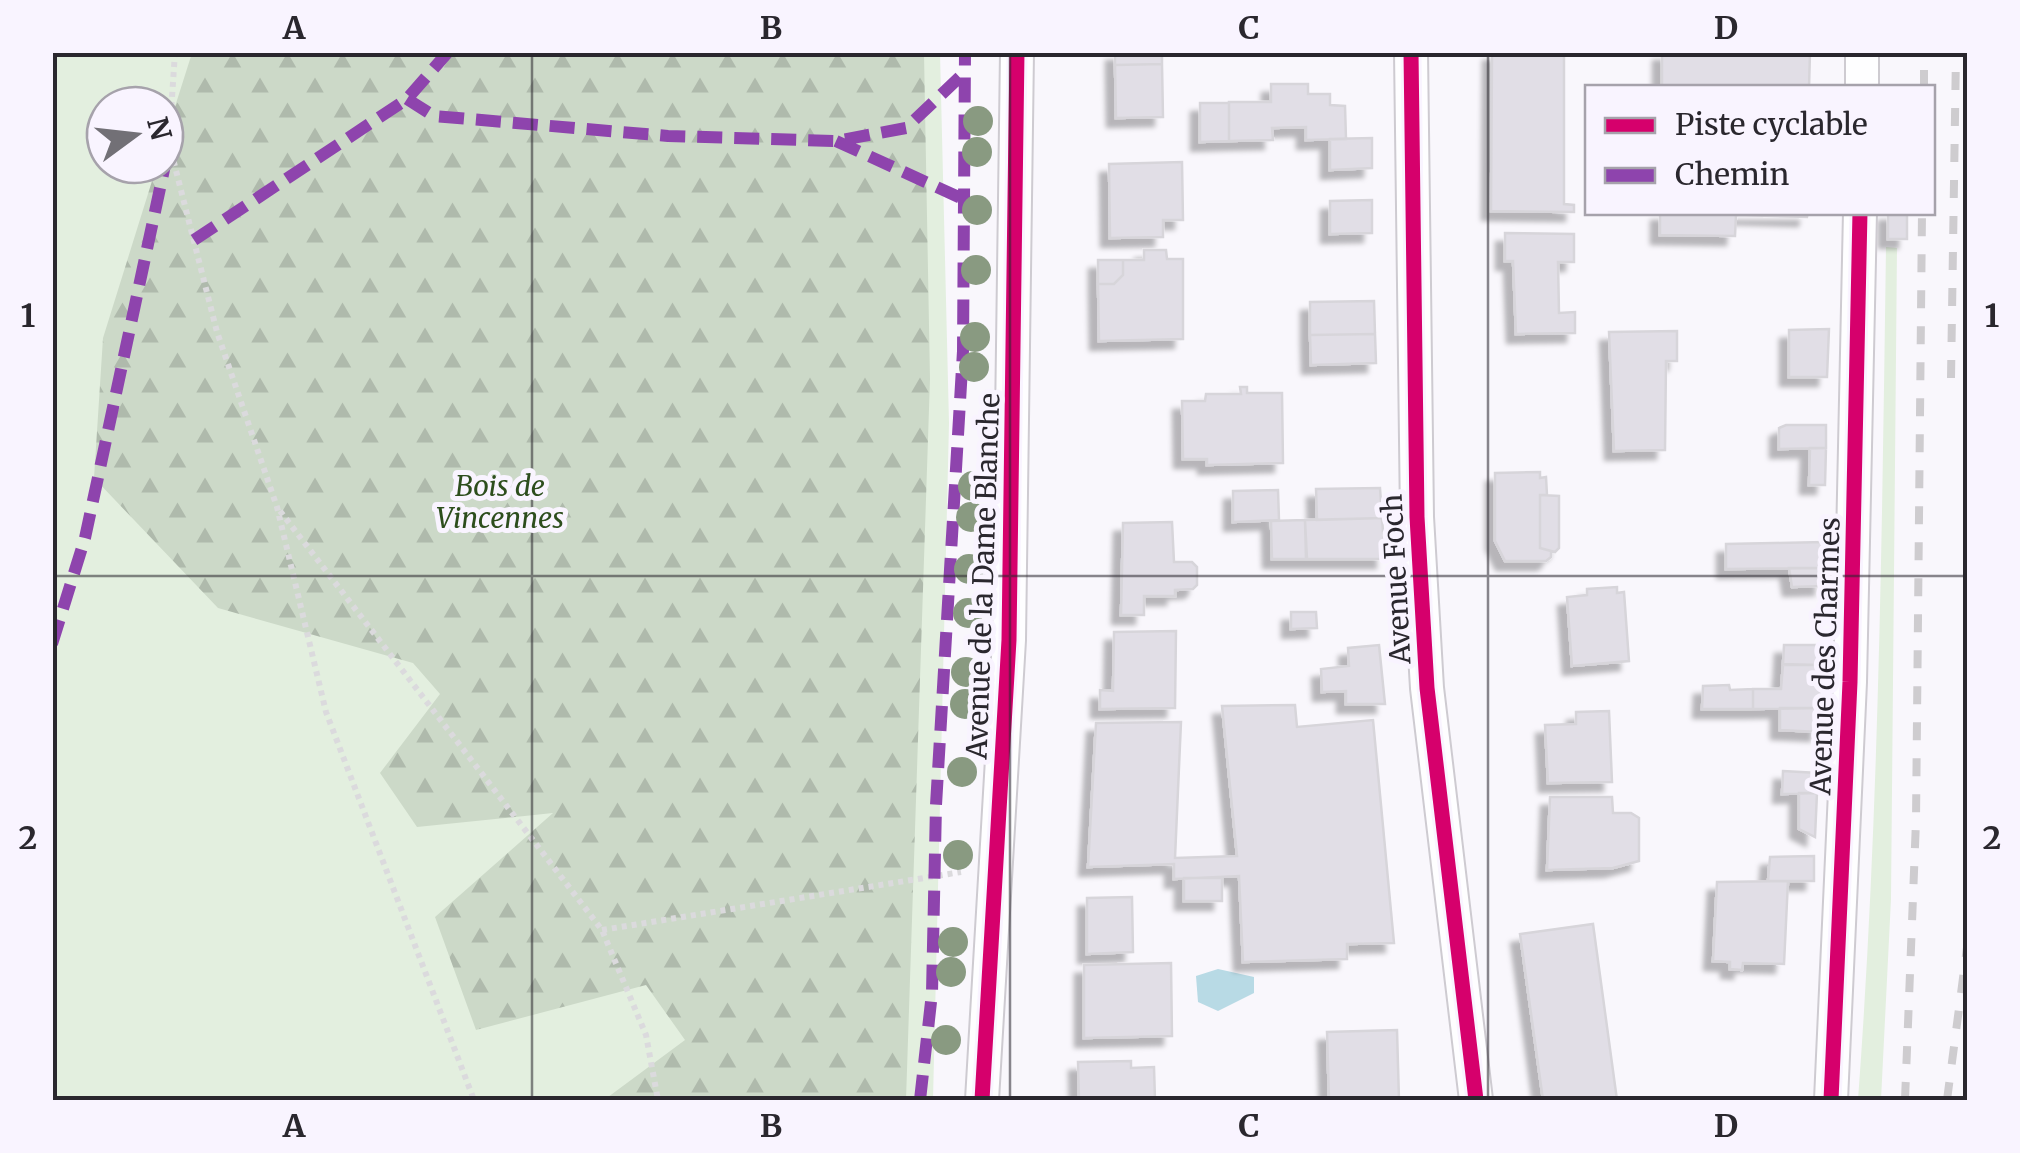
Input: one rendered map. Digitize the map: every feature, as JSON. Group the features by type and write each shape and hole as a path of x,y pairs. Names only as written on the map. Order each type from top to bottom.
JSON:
{"street":[{"name":"Avenue de la Dame Blanche","path":"982,1100 1009,621 1016,52"},
{"name":"Avenue Foch","path":"1411,52 1416,497 1427,688 1476,1100"},
{"path":"1862,52 1862,85"},
{"name":"Avenue des Charmes","path":"1831,1100 1850,663 1860,215"}],"path":[{"path":"176,52 170,143 218,332 277,508 326,712 474,1100"},
{"path":"277,508 602,930 646,1035 658,1100"},
{"path":"602,930 997,867"}],"green space":[{"name":"Bois de Vincennes","path":"52,53 940,53 949,423 933,1100 53,1100"},
{"name":"Bois de Vincennes","path":"192,53 924,53 930,379 906,1100 604,1100 685,1040 646,985 476,1030 435,917 553,813 417,827 380,773 440,694 413,663 218,608 94,478 103,338 151,185 185,185 185,85 182,85"},
{"path":"1886,247 1897,248 1891,899 1881,1100 1858,1100 1875,780"}],"water":[{"path":"1218,969 1254,977 1254,993 1218,1011 1198,1002 1196,976"}],"building":[{"path":"1115,52 1162,52 1162,64 1115,65"},
{"path":"1492,52 1564,52 1564,204 1574,205 1574,212 1491,211"},
{"path":"1662,52 1810,52 1809,85 1662,85"},
{"path":"1162,64 1163,117 1116,118 1115,65"},
{"path":"1271,84 1308,84 1308,94 1330,94 1330,105 1345,106 1346,139 1306,140 1306,127 1272,128 1273,140 1229,141 1229,102 1271,102"},
{"path":"1200,103 1229,103 1229,141 1200,142"},
{"path":"1372,138 1372,168 1330,170 1330,139"},
{"path":"1182,162 1183,220 1163,220 1163,237 1110,238 1109,164"},
{"path":"1372,200 1372,233 1330,234 1330,201"},
{"path":"1660,215 1736,215 1735,236 1660,235"},
{"path":"1736,215 1807,215 1807,217"},
{"path":"1888,215 1907,215 1907,239 1888,239"},
{"path":"1505,233 1574,234 1574,262 1558,262 1559,313 1575,312 1575,333 1516,334 1513,261 1505,261"},
{"path":"1144,250 1166,250 1167,259 1183,259 1183,339 1099,341 1098,284 1114,284 1123,275 1123,260 1144,260"},
{"path":"1098,260 1123,260 1123,275 1114,284 1098,284"},
{"path":"1374,301 1375,334 1310,335 1310,302"},
{"path":"1829,329 1827,377 1789,377 1789,330"},
{"path":"1677,331 1677,361 1666,361 1665,450 1614,451 1609,332"},
{"path":"1375,334 1376,363 1311,365 1310,335"},
{"path":"1240,387 1247,387 1247,393 1282,393 1283,463 1207,465 1207,459 1183,459 1182,401 1205,401 1206,394 1241,394"},
{"path":"1826,425 1826,448 1779,449 1779,428"},
{"path":"1810,448 1826,448 1825,485 1809,485"},
{"path":"1540,472 1540,478 1546,477 1547,495 1540,495 1540,548 1551,551 1551,557 1546,561 1505,561 1495,541 1495,473"},
{"path":"1380,488 1382,518 1317,520 1316,489"},
{"path":"1278,490 1279,520 1233,522 1233,491"},
{"path":"1540,495 1559,496 1559,548 1555,552 1540,548"},
{"path":"1382,518 1385,559 1306,559 1305,520"},
{"path":"1305,520 1307,559 1272,559 1271,521"},
{"path":"1172,522 1174,562 1192,562 1197,567 1197,585 1193,589 1175,590 1175,596 1144,596 1144,615 1121,615 1123,523"},
{"path":"1824,542 1823,568 1726,569 1726,544"},
{"path":"1789,568 1823,568 1823,586 1792,587"},
{"path":"1617,587 1617,593 1624,592 1629,661 1572,666 1567,597 1587,595 1587,589"},
{"path":"1291,612 1316,612 1317,628 1291,629"},
{"path":"1176,631 1175,708 1100,709 1100,690 1113,691 1114,632"},
{"path":"1379,645 1385,704 1346,704 1346,691 1322,692 1321,669 1349,666 1348,648"},
{"path":"1784,645 1821,645 1820,665 1783,664"},
{"path":"1783,665 1820,665 1820,708 1753,709 1753,689 1781,689"},
{"path":"1729,685 1730,690 1753,689 1753,709 1702,709 1703,686"},
{"path":"1295,705 1297,727 1373,720 1394,943 1347,944 1347,959 1243,962 1239,876 1174,879 1174,864 1088,867 1096,723 1181,722 1175,858 1237,856 1222,706"},
{"path":"1780,708 1820,708 1819,732 1780,730"},
{"path":"1609,711 1612,782 1548,783 1545,725 1576,724 1576,712"},
{"path":"1783,771 1818,773 1817,793 1782,794"},
{"path":"1799,793 1817,793 1815,837 1799,829"},
{"path":"1550,797 1612,797 1613,813 1631,813 1639,818 1639,861 1613,868 1547,870"},
{"path":"1814,856 1814,881 1768,881 1770,857"},
{"path":"1184,878 1222,878 1222,901 1184,901"},
{"path":"1788,881 1784,964 1743,963 1742,970 1730,969 1730,962 1713,961 1717,882"},
{"path":"1132,897 1133,952 1087,954 1087,898"},
{"path":"1593,924 1617,1100 1543,1100 1520,934"},
{"path":"1171,963 1172,1036 1084,1038 1084,965"},
{"path":"1397,1030 1399,1100 1329,1100 1327,1032"},
{"path":"1131,1061 1131,1068 1154,1067 1155,1100 1079,1100 1078,1062"}],"railway":[{"path":"1924,52 1924,85"},
{"path":"1951,378 1956,52"},
{"path":"1905,1100 1916,821 1922,215"},
{"path":"1947,1100 1968,940"}],"marked path":[{"path":"194,240 407,99 448,52"},
{"path":"920,1100 932,993 936,805 963,351 965,52"},
{"path":"407,99 434,116 668,136 836,141 906,128 965,72"},
{"path":"836,141 965,200"},
{"path":"52,644 85,538 161,185"}],"cycle path":[{"path":"982,1100 1009,640 1017,52"},
{"path":"1411,52 1417,517 1427,688 1476,1100"},
{"path":"1831,1100 1850,682 1860,215"}]}
